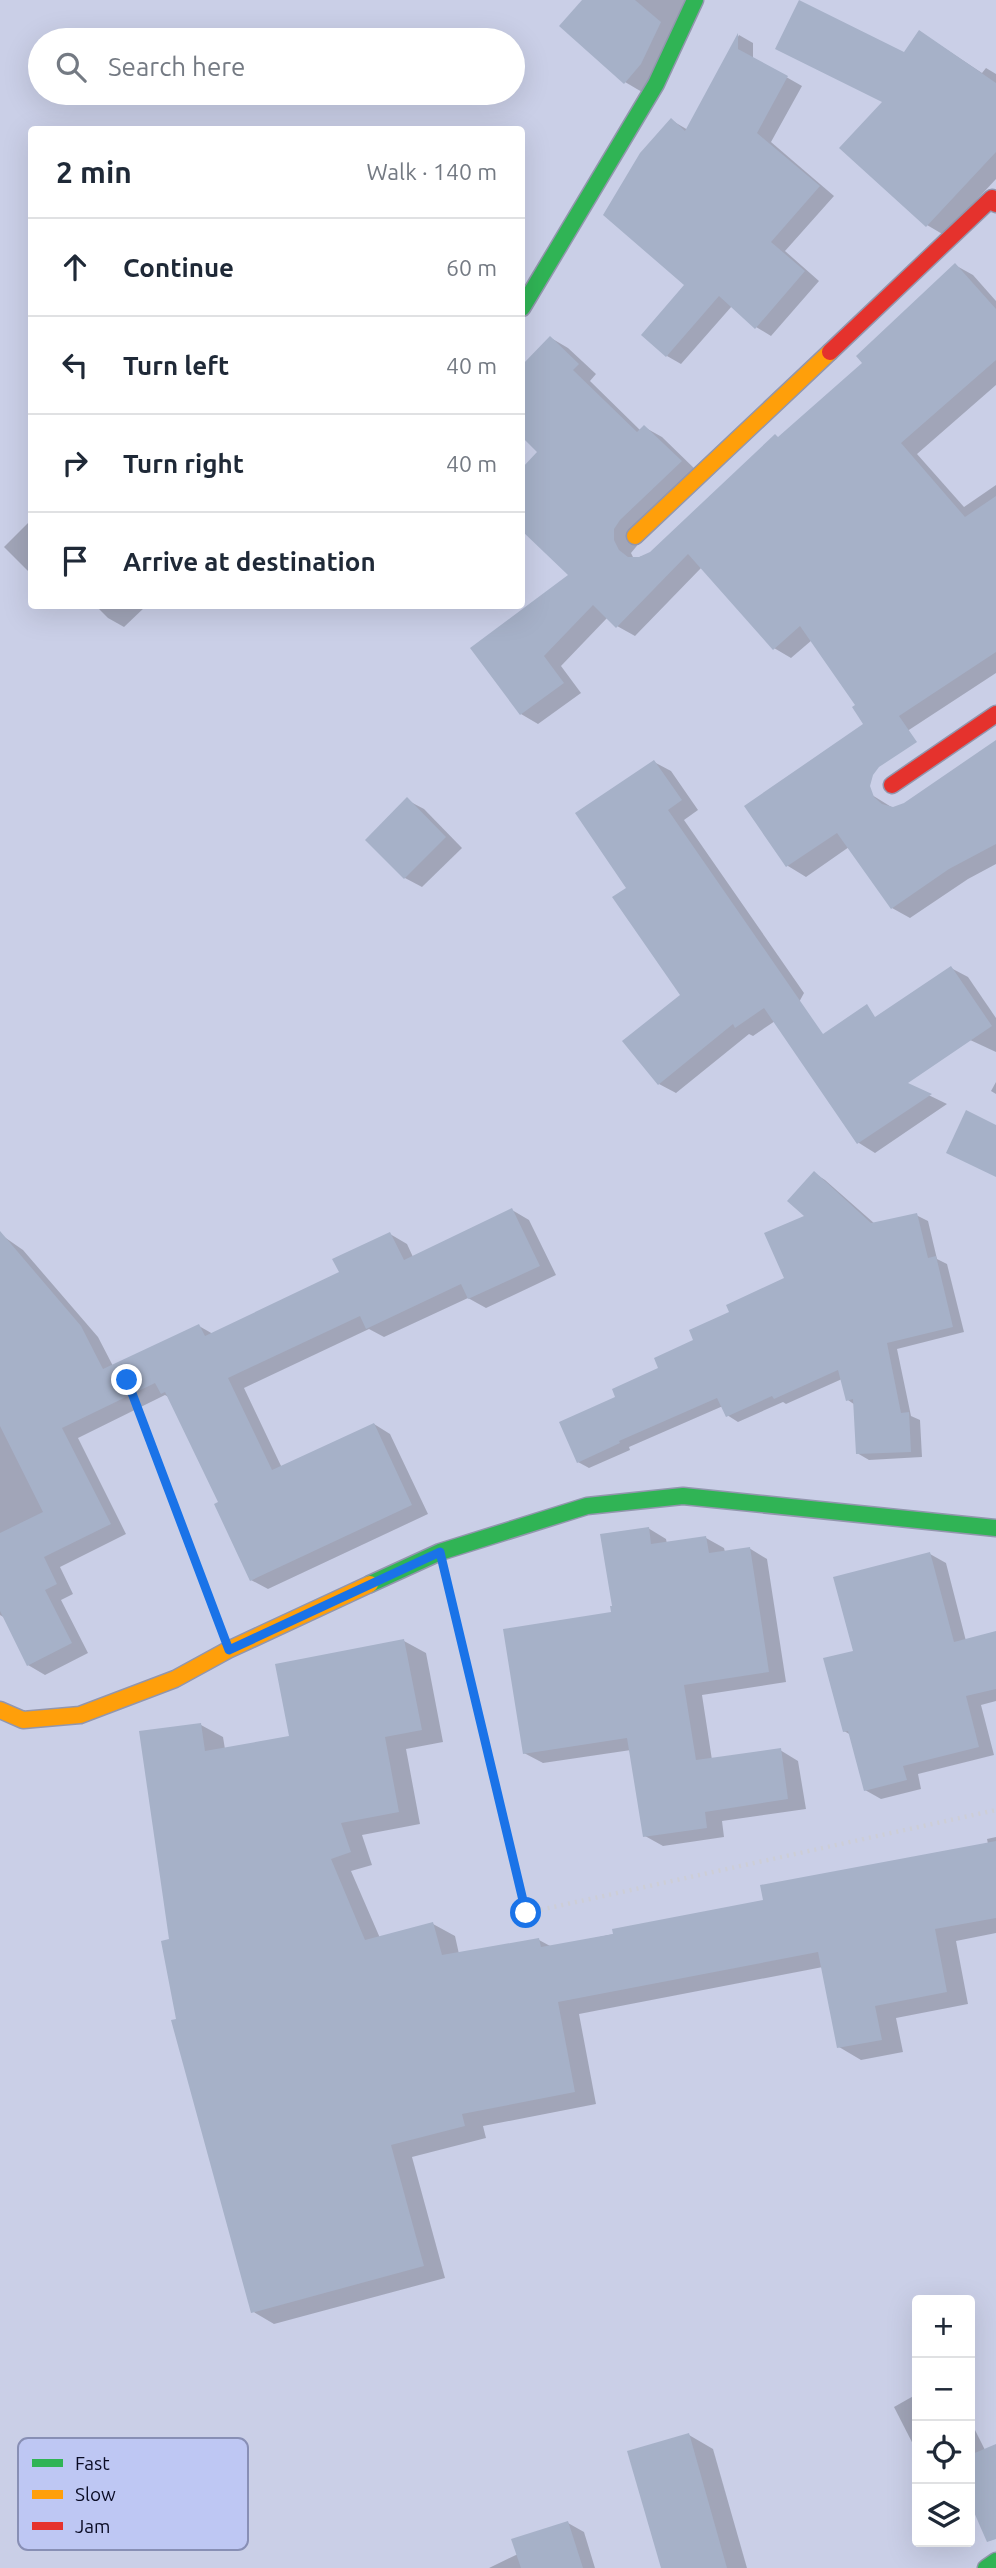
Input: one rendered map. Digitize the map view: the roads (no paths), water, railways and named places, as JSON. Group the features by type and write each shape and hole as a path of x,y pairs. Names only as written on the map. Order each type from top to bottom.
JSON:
{"street":[{"path":"525,303 656,84 695,0"},
{"path":"635,536 992,198 996,204"},
{"path":"892,785 996,714"},
{"path":"0,1710 23,1720 80,1715 175,1679 229,1650 440,1552 587,1506 683,1496 996,1528"},
{"path":"986,2568 996,2561"}]}
